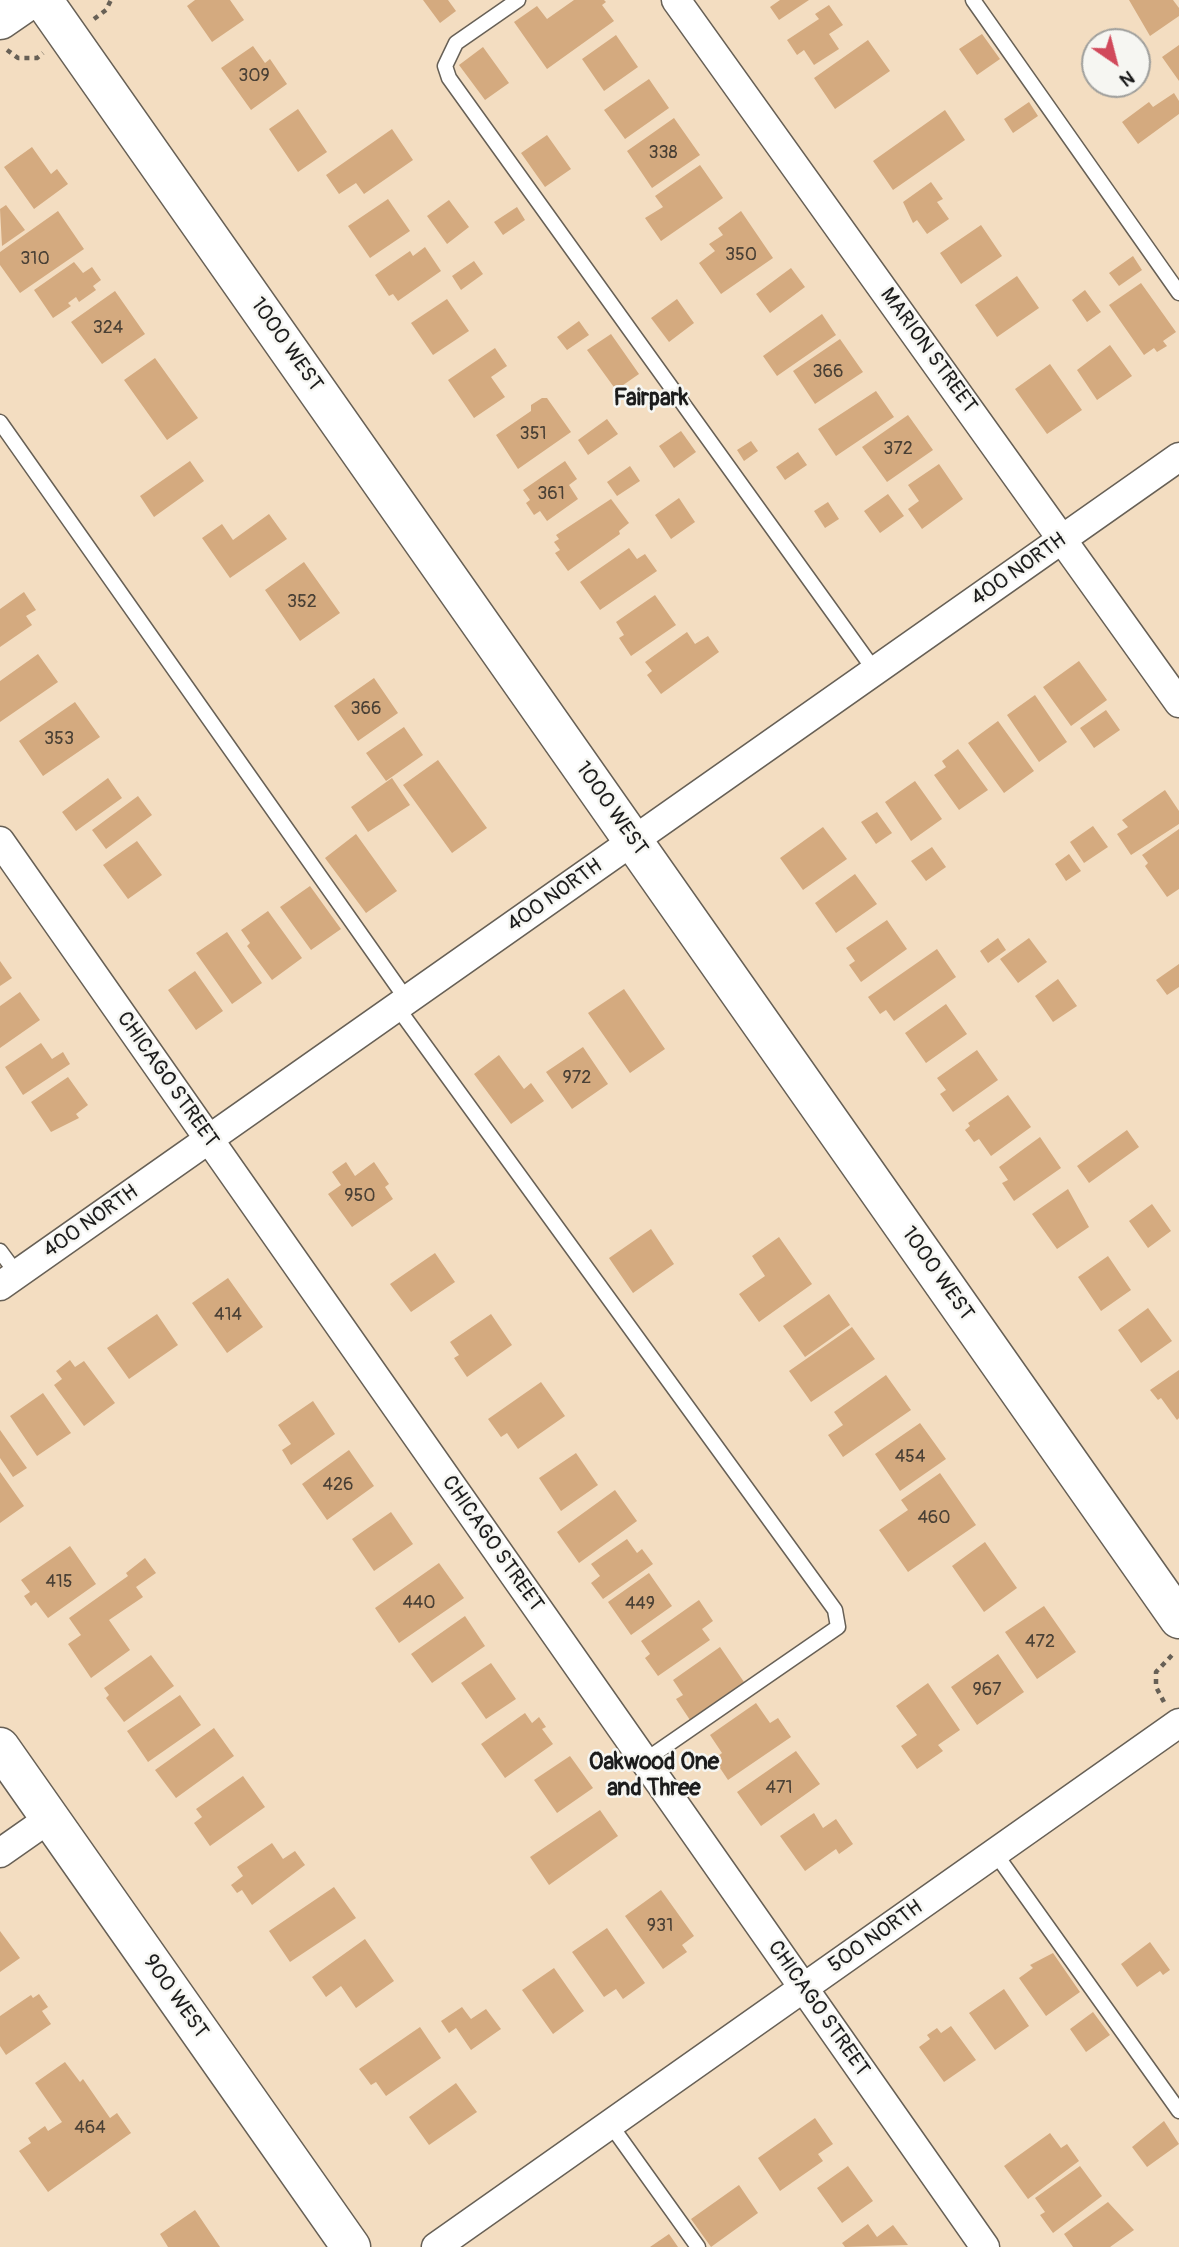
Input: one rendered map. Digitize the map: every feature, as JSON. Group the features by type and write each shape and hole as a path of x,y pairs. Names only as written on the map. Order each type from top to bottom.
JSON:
{"street":[{"path":"0,20 29,0"},
{"name":"1000 WEST","path":"43,0 1179,1619"},
{"name":"MARION STREET","path":"676,0 1179,704"},
{"name":"400 NORTH","path":"8,1280 1179,457"},
{"name":"CHICAGO STREET","path":"0,841 985,2247"},
{"name":"500 NORTH","path":"436,2247 1179,1723"},
{"name":"900 WEST","path":"0,1747 351,2247"},
{"path":"0,1853 50,1818"}],"lane":[{"path":"518,0 456,43 445,66 449,78 875,671"},
{"path":"973,0 1179,293"},
{"path":"0,422 402,1003 835,1610 838,1627 644,1761"},
{"path":"0,1251 8,1280"},
{"path":"995,1853 1179,2111"},
{"path":"610,2124 698,2247"}],"path":[{"path":"1179,1650 1158,1666 1155,1679 1158,1693 1179,1723"}],"building":[{"path":"195,0 230,0 244,20 212,42 187,6"},
{"path":"423,0 448,0 456,11 440,23"},
{"path":"574,0 604,0 606,2 602,5 614,21 547,69 514,22 537,6 547,19"},
{"path":"780,0 809,0 779,20 770,7"},
{"path":"1129,0 1173,0 1179,8 1179,16 1151,35 1151,28 1145,28"},
{"path":"829,5 843,25 829,34 839,49 814,65 804,50 797,55 787,40 819,19 815,14"},
{"path":"982,34 1000,59 977,75 959,49"},
{"path":"616,35 638,67 604,91 582,59"},
{"path":"868,40 890,71 835,109 814,78"},
{"path":"1179,45 1179,81 1162,57"},
{"path":"253,46 265,63 270,59 287,84 251,110 221,68"},
{"path":"483,47 509,83 485,100 459,65"},
{"path":"649,79 669,108 625,139 604,110"},
{"path":"1174,93 1179,101 1179,114 1138,144 1122,122 1149,102 1153,107"},
{"path":"1029,102 1038,116 1013,133 1004,119"},
{"path":"298,109 327,152 298,172 269,129"},
{"path":"945,110 965,140 893,190 873,161"},
{"path":"674,118 700,155 652,188 627,151"},
{"path":"392,129 413,160 364,194 356,183 339,194 326,175"},
{"path":"547,135 571,169 545,187 521,153"},
{"path":"32,147 51,174 57,169 68,184 34,209 4,167"},
{"path":"700,165 723,198 661,241 645,218 663,207 655,196"},
{"path":"931,182 943,199 937,202 949,219 927,234 917,220 913,223 903,202"},
{"path":"388,199 410,231 370,258 348,226"},
{"path":"449,200 469,227 447,244 427,216"},
{"path":"6,205 25,230 2,246 0,209"},
{"path":"517,207 525,220 503,235 494,222"},
{"path":"58,211 84,249 20,293 0,265 0,252"},
{"path":"741,211 773,258 721,294 699,263 715,251 709,244 723,235 718,228"},
{"path":"981,225 1002,256 961,284 940,253"},
{"path":"425,247 441,271 398,301 393,294 389,296 375,275 410,251 413,256"},
{"path":"1133,256 1142,270 1119,286 1109,273"},
{"path":"474,261 483,274 461,290 452,276"},
{"path":"74,262 83,273 92,267 101,280 93,286 96,290 79,302 76,297 68,303 71,306 53,318 34,290"},
{"path":"791,268 805,287 770,313 756,294"},
{"path":"1017,276 1039,308 997,337 975,305"},
{"path":"1141,283 1176,332 1163,341 1167,346 1157,352 1154,348 1144,355 1109,305"},
{"path":"1085,290 1101,312 1087,322 1072,300"},
{"path":"115,291 145,334 102,364 71,322"},
{"path":"447,299 469,331 433,355 411,323"},
{"path":"677,299 694,323 669,342 651,318"},
{"path":"822,314 836,335 777,376 763,356"},
{"path":"579,321 589,335 567,350 557,337"},
{"path":"611,334 639,374 616,390 587,350"},
{"path":"840,339 863,372 815,404 793,371"},
{"path":"1110,345 1132,376 1097,400 1077,370"},
{"path":"495,348 507,366 491,377 505,397 474,418 448,380"},
{"path":"155,358 198,418 167,440 124,380"},
{"path":"1050,364 1082,410 1047,434 1015,389"},
{"path":"876,391 894,417 836,456 818,429"},
{"path":"547,398 571,432 518,469 496,435 531,411 531,405"},
{"path":"908,415 933,450 887,482 862,447"},
{"path":"607,419 618,434 588,455 578,440"},
{"path":"681,431 696,452 674,468 659,446"},
{"path":"751,441 758,451 744,461 737,450"},
{"path":"798,452 807,465 785,480 776,467"},
{"path":"190,461 204,481 154,517 140,496"},
{"path":"565,461 577,479 569,485 578,499 547,521 540,511 534,515 526,503 530,500 523,490"},
{"path":"939,464 963,499 922,529 908,509 919,501 908,485"},
{"path":"630,466 640,481 617,496 607,482"},
{"path":"888,494 904,516 880,533 864,511"},
{"path":"679,498 695,522 671,539 655,515"},
{"path":"611,499 629,523 619,531 620,534 568,571 555,553 560,550 554,542 559,539 556,535"},
{"path":"828,502 839,519 825,528 814,511"},
{"path":"269,514 287,539 230,578 202,538 222,524 233,540"},
{"path":"629,548 637,559 645,554 657,571 600,610 580,582"},
{"path":"304,562 340,613 300,641 265,590"},
{"path":"24,592 36,610 26,616 32,625 0,647 0,609"},
{"path":"655,595 676,625 631,656 619,638 624,635 616,622"},
{"path":"687,632 695,644 708,636 719,652 661,694 647,675 652,671 645,662"},
{"path":"38,654 58,682 0,722 0,681"},
{"path":"1079,661 1107,700 1071,726 1043,687"},
{"path":"374,678 398,713 358,741 334,706"},
{"path":"1035,695 1067,742 1039,762 1007,715"},
{"path":"75,702 100,737 43,776 19,741"},
{"path":"1106,710 1120,730 1094,748 1080,728"},
{"path":"998,721 1034,771 1004,793 968,743"},
{"path":"404,727 423,755 386,781 366,753"},
{"path":"958,749 988,790 959,810 934,775 946,767 942,761"},
{"path":"438,760 487,828 452,853 403,785"},
{"path":"108,778 122,798 76,831 62,812"},
{"path":"392,778 410,805 368,832 351,807"},
{"path":"915,781 942,819 911,841 885,802"},
{"path":"1165,790 1179,811 1179,824 1131,855 1117,834 1128,827 1122,820"},
{"path":"138,796 152,815 106,849 92,830"},
{"path":"877,812 892,833 876,844 861,822"},
{"path":"1093,826 1108,847 1084,863 1070,842"},
{"path":"823,827 847,859 803,890 780,858"},
{"path":"1179,829 1179,889 1167,897 1145,866 1148,863 1142,855"},
{"path":"356,834 397,891 366,913 325,858"},
{"path":"137,841 162,875 128,899 103,865"},
{"path":"932,847 946,867 926,881 911,861"},
{"path":"1069,854 1081,871 1066,881 1055,864"},
{"path":"855,874 877,904 836,933 815,903"},
{"path":"310,886 341,929 311,950 280,907"},
{"path":"268,911 302,958 272,980 247,946 250,943 241,930"},
{"path":"887,920 907,949 861,982 849,965 855,961 846,948"},
{"path":"227,932 262,983 232,1004 196,953"},
{"path":"998,938 1006,950 988,963 980,951"},
{"path":"1029,938 1047,962 1018,983 1000,959"},
{"path":"937,949 956,977 894,1021 886,1010 880,1014 868,997"},
{"path":"0,961 12,978 0,986"},
{"path":"1179,964 1179,987 1167,995 1156,980"},
{"path":"195,971 223,1011 196,1030 168,990"},
{"path":"1058,979 1077,1006 1053,1022 1035,996"},
{"path":"624,989 665,1049 630,1073 588,1013"},
{"path":"20,992 40,1020 0,1048 0,1006"},
{"path":"946,1004 967,1034 926,1063 905,1033"},
{"path":"41,1043 52,1059 63,1052 70,1064 23,1095 5,1067"},
{"path":"583,1047 608,1084 572,1109 546,1072"},
{"path":"977,1050 998,1080 953,1112 940,1094 946,1090 937,1078"},
{"path":"499,1055 524,1089 531,1083 544,1101 511,1124 474,1074"},
{"path":"68,1077 88,1105 76,1114 79,1118 51,1132 31,1102"},
{"path":"1008,1095 1031,1127 991,1156 979,1139 974,1142 965,1130 970,1126 968,1123"},
{"path":"1127,1130 1139,1147 1089,1183 1077,1166"},
{"path":"1040,1137 1061,1168 1014,1201 1002,1183 1008,1180 999,1167"},
{"path":"346,1162 355,1176 374,1162 389,1184 385,1187 393,1199 352,1227 328,1194 341,1185 332,1172"},
{"path":"1068,1189 1089,1227 1057,1249 1032,1214"},
{"path":"1152,1204 1171,1231 1148,1248 1129,1221"},
{"path":"651,1229 674,1264 633,1293 609,1258"},
{"path":"779,1237 812,1284 759,1322 739,1294 765,1276 752,1256"},
{"path":"435,1253 455,1282 411,1312 390,1284"},
{"path":"1108,1256 1131,1290 1101,1311 1078,1277"},
{"path":"228,1278 263,1327 227,1353 192,1303"},
{"path":"829,1294 850,1325 805,1357 783,1326"},
{"path":"1148,1308 1172,1341 1141,1363 1118,1330"},
{"path":"157,1314 178,1345 129,1379 107,1348"},
{"path":"491,1314 512,1345 467,1377 454,1358 459,1355 450,1342"},
{"path":"852,1327 875,1359 811,1402 789,1371"},
{"path":"70,1360 75,1367 84,1361 115,1403 84,1426 54,1385 62,1379 56,1371"},
{"path":"1179,1370 1177,1420 1161,1398 1158,1400 1150,1390"},
{"path":"886,1375 911,1410 843,1457 828,1435 843,1425 834,1412"},
{"path":"541,1382 565,1416 518,1449 507,1433 501,1437 488,1419"},
{"path":"43,1393 71,1433 37,1456 10,1416"},
{"path":"313,1401 335,1434 291,1465 282,1450 291,1444 278,1425"},
{"path":"920,1423 946,1459 900,1491 875,1454"},
{"path":"0,1430 27,1468 13,1477 0,1458"},
{"path":"349,1450 374,1486 327,1520 302,1484"},
{"path":"576,1453 598,1485 561,1511 539,1478"},
{"path":"0,1472 24,1506 0,1523"},
{"path":"940,1473 976,1525 908,1572 879,1530 908,1510 901,1500"},
{"path":"615,1490 637,1521 579,1563 557,1532"},
{"path":"391,1512 413,1544 374,1571 352,1539"},
{"path":"627,1539 637,1553 642,1549 653,1564 603,1599 591,1583 600,1576 591,1564"},
{"path":"985,1542 1017,1588 984,1612 952,1566"},
{"path":"70,1546 96,1584 48,1618 36,1602 31,1606 24,1596 30,1592 21,1580"},
{"path":"145,1558 156,1573 136,1587 143,1597 109,1620 130,1650 91,1678 68,1644 81,1635 69,1618 128,1576 126,1573"},
{"path":"439,1563 464,1598 399,1643 375,1608"},
{"path":"649,1573 672,1606 631,1635 608,1602"},
{"path":"699,1600 713,1621 702,1629 710,1640 658,1676 645,1658 650,1654 641,1641"},
{"path":"1044,1606 1076,1652 1037,1679 1005,1632"},
{"path":"465,1616 485,1646 432,1683 411,1654"},
{"path":"720,1647 744,1682 690,1720 676,1699 683,1695 673,1680"},
{"path":"998,1654 1024,1692 977,1725 951,1687"},
{"path":"151,1655 174,1686 124,1722 106,1698 109,1695 104,1688"},
{"path":"491,1663 516,1699 486,1719 461,1683"},
{"path":"928,1683 960,1730 938,1745 943,1751 917,1769 901,1746 917,1735 896,1706"},
{"path":"180,1695 201,1725 148,1762 127,1731"},
{"path":"756,1703 770,1723 778,1718 791,1737 728,1780 714,1759 722,1753 710,1735"},
{"path":"525,1713 532,1723 539,1717 546,1727 542,1729 553,1744 505,1778 481,1744"},
{"path":"214,1728 234,1756 176,1798 155,1770"},
{"path":"796,1751 820,1784 761,1826 737,1792"},
{"path":"570,1756 593,1788 557,1813 534,1780"},
{"path":"243,1776 265,1807 210,1846 194,1823 202,1817 196,1809"},
{"path":"600,1810 618,1836 549,1885 530,1857"},
{"path":"814,1813 823,1828 836,1819 853,1844 839,1854 836,1849 805,1871 780,1836"},
{"path":"272,1843 283,1859 295,1851 305,1865 252,1905 242,1890 237,1893 231,1885 243,1876 237,1867"},
{"path":"334,1887 356,1918 290,1962 269,1931"},
{"path":"661,1890 694,1936 682,1945 687,1952 663,1969 625,1916"},
{"path":"607,1928 645,1983 623,1999 616,1989 604,1997 572,1952"},
{"path":"0,1931 20,1958 0,1972"},
{"path":"365,1939 394,1981 356,2008 341,1986 326,1997 312,1977"},
{"path":"1150,1942 1170,1970 1163,1975 1160,1971 1137,1987 1121,1964"},
{"path":"1053,1953 1080,1992 1046,2016 1019,1978 1033,1968 1030,1965"},
{"path":"554,1968 584,2011 553,2034 522,1990"},
{"path":"1004,1989 1029,2026 995,2050 969,2013"},
{"path":"39,1994 48,2007 42,2011 51,2024 6,2055 0,2046 0,2016 31,1995 33,1998"},
{"path":"462,2007 471,2019 486,2009 501,2029 471,2050 456,2028 449,2033 441,2021"},
{"path":"1093,2012 1110,2035 1086,2052 1070,2029"},
{"path":"951,2026 976,2060 944,2082 919,2047 930,2039 927,2035 937,2028 941,2033"},
{"path":"420,2027 441,2058 386,2096 376,2082 371,2085 359,2069"},
{"path":"65,2062 80,2082 83,2079 110,2118 117,2113 131,2133 48,2192 19,2151 31,2143 28,2138 45,2126 48,2131 62,2122 35,2083"},
{"path":"456,2083 477,2112 429,2145 409,2117"},
{"path":"815,2118 833,2144 818,2154 823,2161 780,2191 758,2158"},
{"path":"1164,2121 1179,2144 1147,2167 1132,2147"},
{"path":"1050,2133 1061,2148 1067,2144 1079,2161 1028,2199 1004,2166"},
{"path":"848,2166 873,2201 842,2223 817,2188"},
{"path":"1080,2166 1102,2196 1053,2233 1040,2215 1045,2212 1035,2198"},
{"path":"739,2185 758,2213 711,2247 691,2219"},
{"path":"1108,2202 1134,2230 1110,2247 1073,2247 1064,2234"},
{"path":"195,2210 220,2247 168,2247 160,2234"},
{"path":"868,2224 877,2237 893,2225 908,2245 845,2247 842,2243"},
{"path":"669,2234 678,2247 650,2247"}],"district":[{"name":"Fairpark","path":"651,399"},
{"name":"Oakwood One and Three","path":"654,1776"}]}
